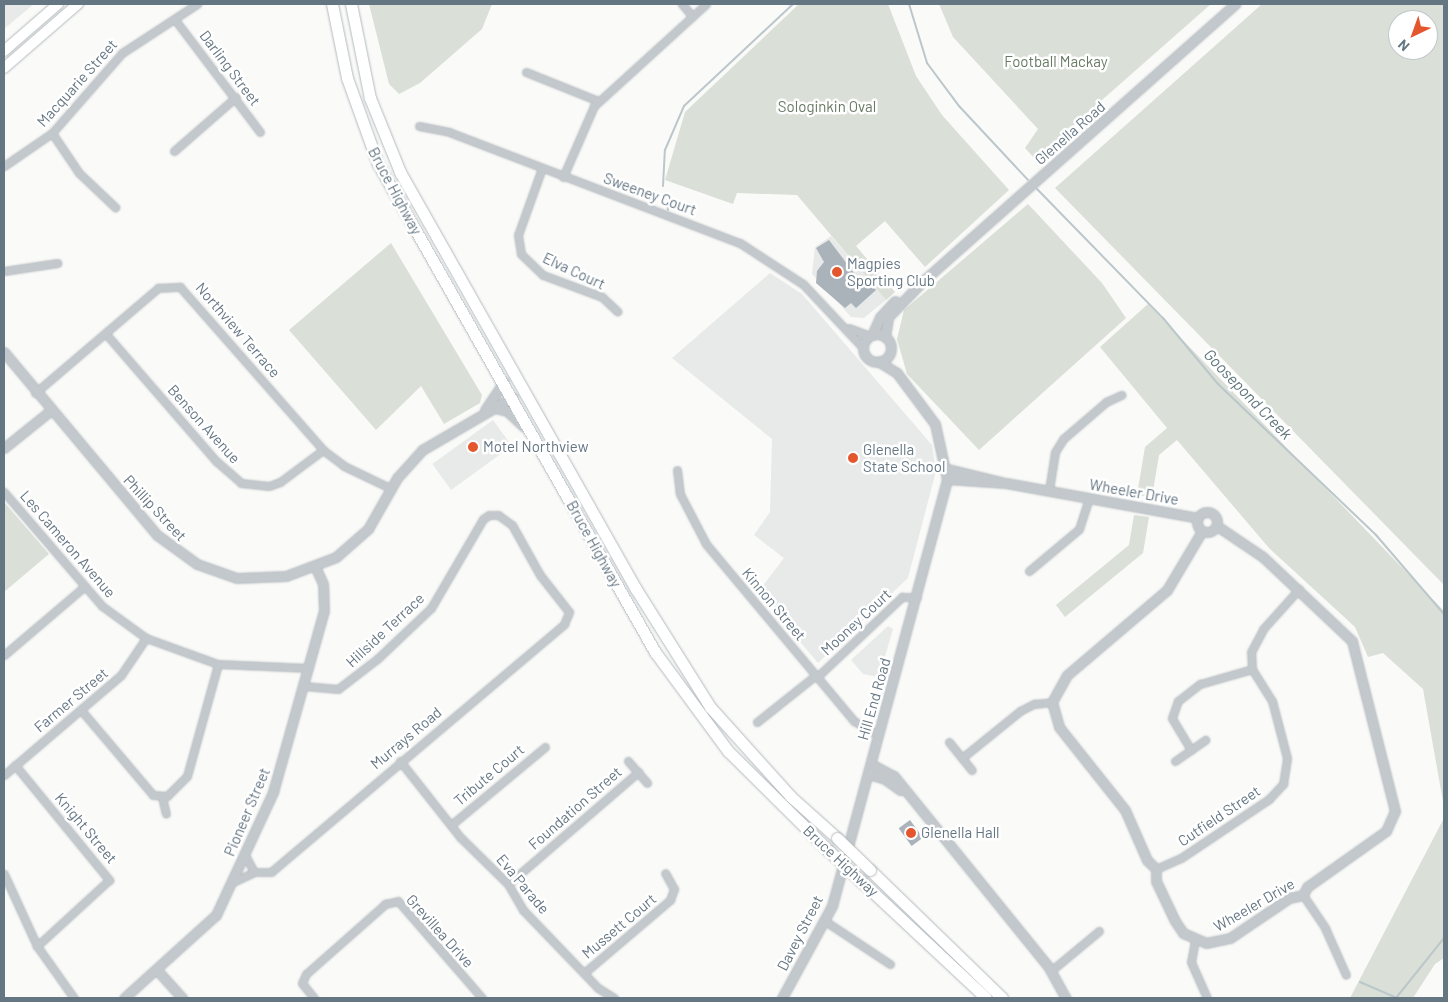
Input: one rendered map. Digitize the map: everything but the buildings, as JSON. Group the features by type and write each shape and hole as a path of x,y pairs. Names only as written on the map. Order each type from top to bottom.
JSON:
{"highway":[{"name":"Bruce Highway","path":"332,4 347,78 378,164 513,397 534,438 655,652 699,715 748,773 986,998"},
{"path":"344,4 370,98"},
{"name":"Bruce Highway","path":"352,4 370,98 402,177 685,673 737,741 1002,998"},
{"path":"459,274 472,308 515,385 513,397"}],"main road":[{"path":"4,51 58,4"},
{"path":"4,68 78,4"}],"street":[{"name":"Macquarie Street","path":"4,166 52,133 122,53 176,21 196,4"},
{"path":"682,4 692,16"},
{"path":"563,176 586,117 598,101 706,4"},
{"name":"Glenella Road","path":"886,337 888,317 922,282 1235,4"},
{"name":"Darling Street","path":"176,21 236,97 260,132"},
{"path":"526,72 598,101"},
{"path":"174,151 236,97"},
{"name":"Sweeney Court","path":"419,126 449,132 740,243 802,284 849,328 863,348"},
{"path":"52,133 79,172 115,207"},
{"name":"Elva Court","path":"542,168 518,235 521,254 543,275 602,297 617,311"},
{"path":"4,271 57,263"},
{"name":"Glenella Road","path":"871,336 887,308 922,282"},
{"name":"Northview Terrace","path":"35,393 158,288 180,287 322,450 344,466 392,489"},
{"name":"Sweeney Court","path":"849,328 871,336"},
{"name":"Benson Avenue","path":"106,334 216,462 241,483 269,486 280,482 322,450"},
{"path":"871,336 886,337 890,350 878,362 867,357 863,348 871,336"},
{"name":"Hill End Road","path":"890,350 897,373 935,424 947,470 947,479 917,597 870,764 894,776 909,799 1052,970 1066,998"},
{"name":"Phillip Street","path":"4,352 50,411 157,535 181,555 238,578 286,576 316,568 358,539 381,512 392,489 422,450 483,412"},
{"name":"Hill End Road","path":"878,362 897,373"},
{"path":"483,412 504,382"},
{"path":"1050,490 1055,452 1063,439 1106,402 1121,394"},
{"path":"483,412 496,408 513,397"},
{"path":"496,408 510,413 534,438"},
{"path":"4,448 50,411"},
{"name":"Kinnon Street","path":"677,470 680,494 706,544 861,729 878,735"},
{"name":"Wheeler Drive","path":"947,470 1006,484"},
{"name":"Wheeler Drive","path":"947,479 1050,490 1088,501 1103,500 1198,518 1211,512 1216,526 1246,544 1299,589 1344,631 1357,652 1395,811 1386,831 1307,887 1303,894 1294,895 1230,938 1219,942 1195,940"},
{"name":"Les Cameron Avenue","path":"4,492 84,587 146,638 218,664 309,668"},
{"path":"1029,571 1079,529 1088,501"},
{"name":"Hillside Terrace","path":"304,686 338,689 377,659 431,608 483,518 489,515 498,515 512,525 540,575 568,612"},
{"path":"1198,518 1202,531"},
{"path":"1207,998 1191,962 1195,940 1174,921 1156,881 1156,869 1147,860 1119,799 1059,727 1052,702 1067,674 1168,590 1202,531 1216,526"},
{"name":"Pioneer Street","path":"124,998 206,926 233,882 273,792 309,668 325,601 316,568"},
{"path":"4,655 84,587"},
{"path":"1191,750 1172,718 1178,701 1200,684 1252,669 1254,641 1299,589"},
{"name":"Mooney Court","path":"757,722 816,676 902,597 917,597"},
{"name":"Murrays Road","path":"233,882 254,872 271,872 564,624 568,612"},
{"name":"Farmer Street","path":"4,775 129,668 146,638"},
{"path":"162,797 186,776 218,664"},
{"name":"Cutfield Street","path":"1156,869 1181,858 1269,799 1282,784 1288,758 1272,701 1252,669"},
{"path":"962,758 1020,711 1034,704 1052,702"},
{"path":"81,710 153,795 162,797"},
{"path":"1175,761 1205,740"},
{"path":"949,742 972,770"},
{"name":"Tribute Court","path":"451,825 545,747"},
{"name":"Eva Parade","path":"400,761 451,825 508,884 523,910 584,974 613,998"},
{"name":"Foundation Street","path":"628,761 647,783"},
{"name":"Davey Street","path":"782,998 825,921 870,764"},
{"name":"Knight Street","path":"15,765 109,880 37,946"},
{"name":"Foundation Street","path":"508,884 638,772"},
{"path":"868,774 885,779 909,799"},
{"path":"162,797 166,814"},
{"path":"245,855 254,872"},
{"name":"Mussett Court","path":"584,974 670,900 674,889 665,873"},
{"path":"4,874 37,946 74,998"},
{"path":"1303,894 1325,928 1346,975"},
{"name":"Grevillea Drive","path":"314,998 302,983 306,974 391,901 402,905 482,998"},
{"path":"825,921 890,964"},
{"path":"1052,970 1099,931"},
{"path":"157,970 182,998"},
{"name":"Hill End Road","path":"1058,980 1061,998"}],"shaded area":[{"path":"4,4 34,4 4,29"},
{"name":"Magpies Sporting Club","path":"831,236 886,300 864,318 851,317 812,274 815,247"},
{"name":"Glenella State School","path":"770,273 802,294 932,445 936,471 908,578 818,663 758,592 784,558 754,535 770,512 772,439 672,358"},
{"path":"493,420 512,446 451,490 432,464"},
{"path":"888,626 893,629 879,677 863,674 851,660"}],"green space":[{"path":"369,4 492,4 482,29 420,83 399,94 389,84"},
{"name":"Sologinkin Oval","path":"799,4 888,4 916,76 942,115 1009,190 925,267 885,221 856,246 895,292 886,300 797,195 737,193 733,204 665,180 685,112"},
{"name":"Football Mackay","path":"939,4 1211,4 1035,159 1025,148 1038,129 953,37"},
{"path":"1262,4 1444,4 1444,585 1055,188"},
{"path":"1028,204 1102,283 1126,318 979,450 907,374 897,339 904,310"},
{"path":"391,243 482,395 480,403 444,424 421,386 376,430 289,330"},
{"path":"1148,304 1444,611 1444,807 1423,689 1383,653 1368,657 1355,627 1269,548 1177,440 1159,455 1152,497 1137,495 1145,447 1167,428 1100,347"},
{"path":"4,502 49,554 4,592"},
{"path":"1134,515 1149,517 1143,553 1065,617 1056,605 1129,545"},
{"path":"1444,818 1444,958 1435,964 1413,998 1350,998"}],"waterway":[{"path":"663,186 665,150 684,106 793,4"},
{"name":"Goosepond Creek","path":"909,4 927,63 959,106 1028,180"},
{"name":"Goosepond Creek","path":"1037,189 1163,318 1218,384 1376,535 1444,614"},
{"path":"666,197 668,210"},
{"name":"Goosepond Creek","path":"1396,998 1444,938"},
{"path":"1360,982 1397,998"}],"place":[{"name":"Magpies Sporting Club","path":"837,272"},
{"name":"Motel Northview","path":"473,447"},
{"name":"Glenella State School","path":"853,458"},
{"name":"Glenella Hall","path":"911,833"}]}
